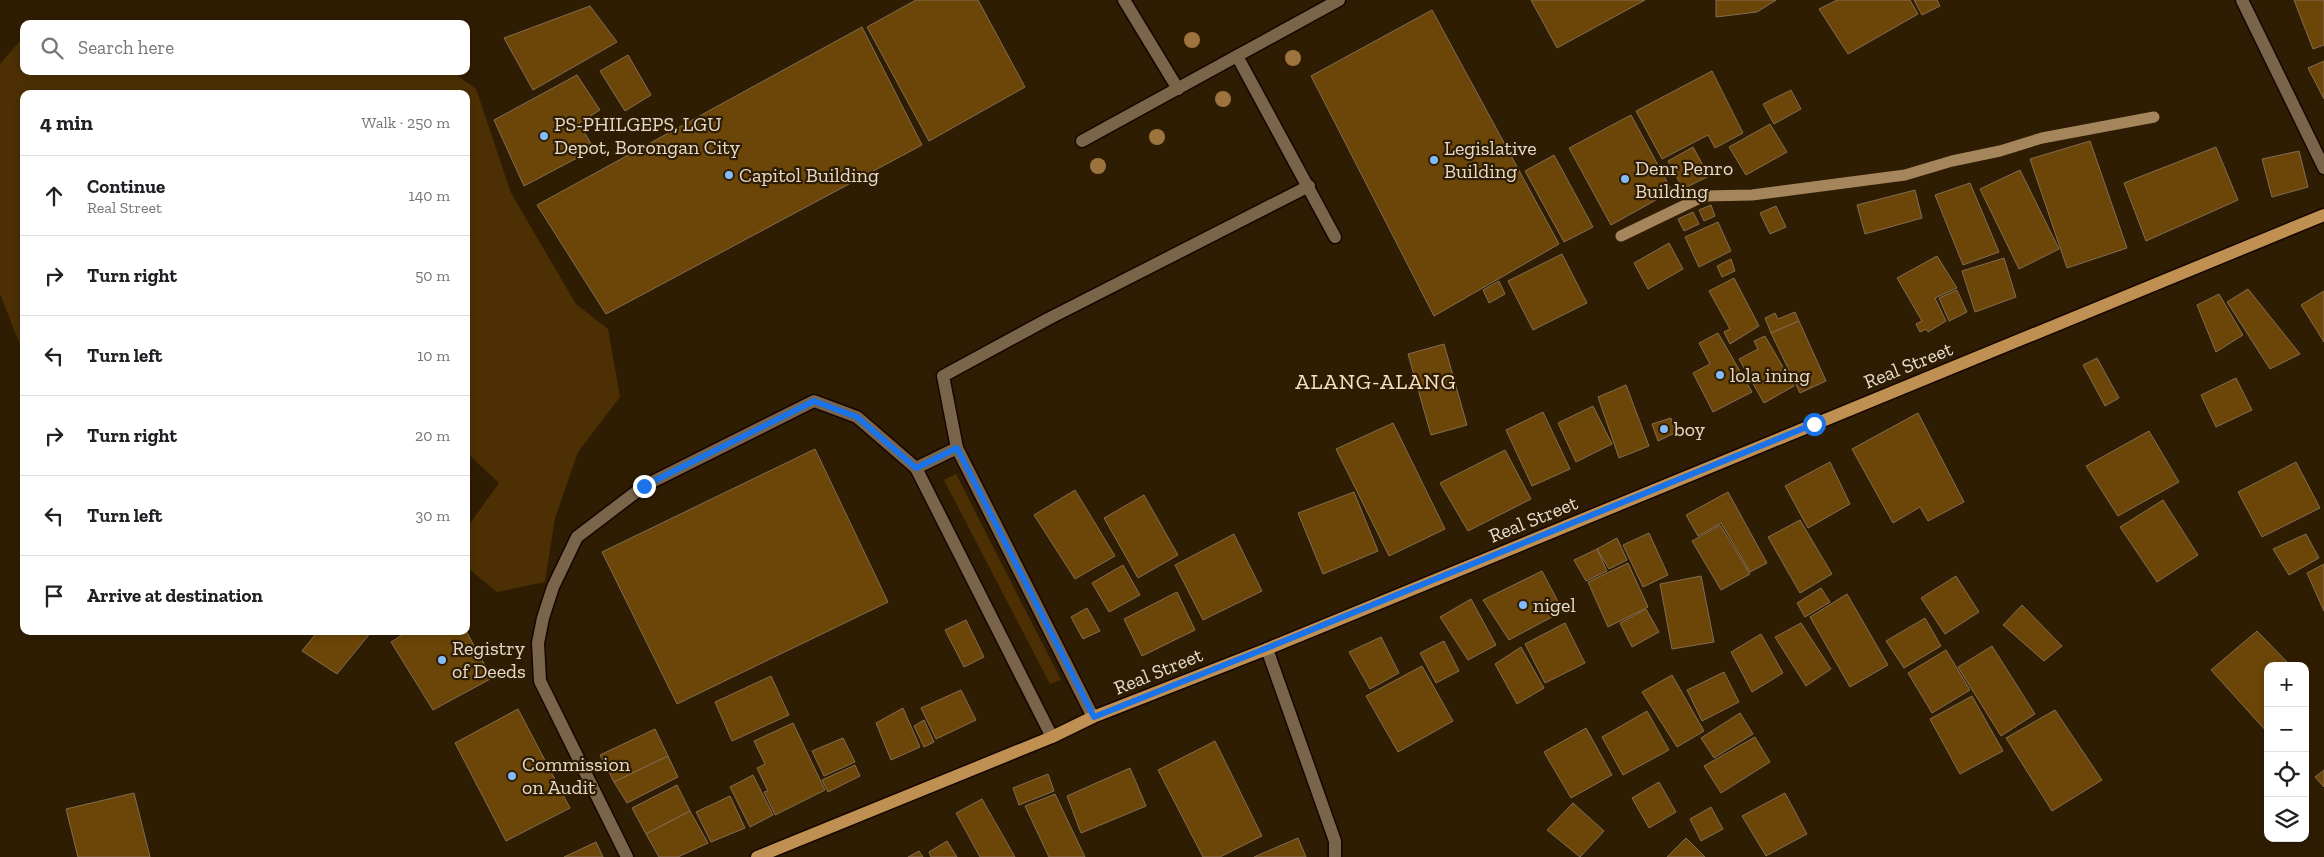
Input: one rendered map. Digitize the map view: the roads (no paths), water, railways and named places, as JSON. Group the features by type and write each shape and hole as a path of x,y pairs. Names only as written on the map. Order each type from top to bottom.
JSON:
{"main road":[{"name":"Real Street","path":"757,857 1052,737 1094,717 2324,215"}],"street":[{"path":"1124,0 1178,89"},
{"path":"1082,141 1339,0"},
{"path":"2242,0 2324,168"},
{"path":"1237,56 1335,236"},
{"path":"1094,717 957,448 943,376 1048,319 1308,186"},
{"path":"627,857 540,681 538,643 543,618 553,587 577,538 644,486 814,401 857,417 916,468 1052,737"},
{"path":"916,468 957,448"},
{"path":"1267,648 1335,841 1335,857"}],"waterway":[{"path":"1621,236 1704,196 1752,195 1905,175 1952,161 2000,151 2042,138 2154,117"}],"place":[{"name":"PS-PHILGEPS, LGU Depot, Borongan City","path":"544,136"},
{"name":"Legislative Building","path":"1434,160"},
{"name":"Capitol Building","path":"729,175"},
{"name":"Denr Penro Building","path":"1625,179"},
{"name":"lola ining","path":"1720,375"},
{"name":"boy","path":"1664,429"},
{"name":"nigel","path":"1523,605"},
{"name":"Registry of Deeds","path":"442,660"},
{"name":"Commission on Audit","path":"512,776"}],"district":[{"name":"ALANG-ALANG","path":"1376,381"}]}
